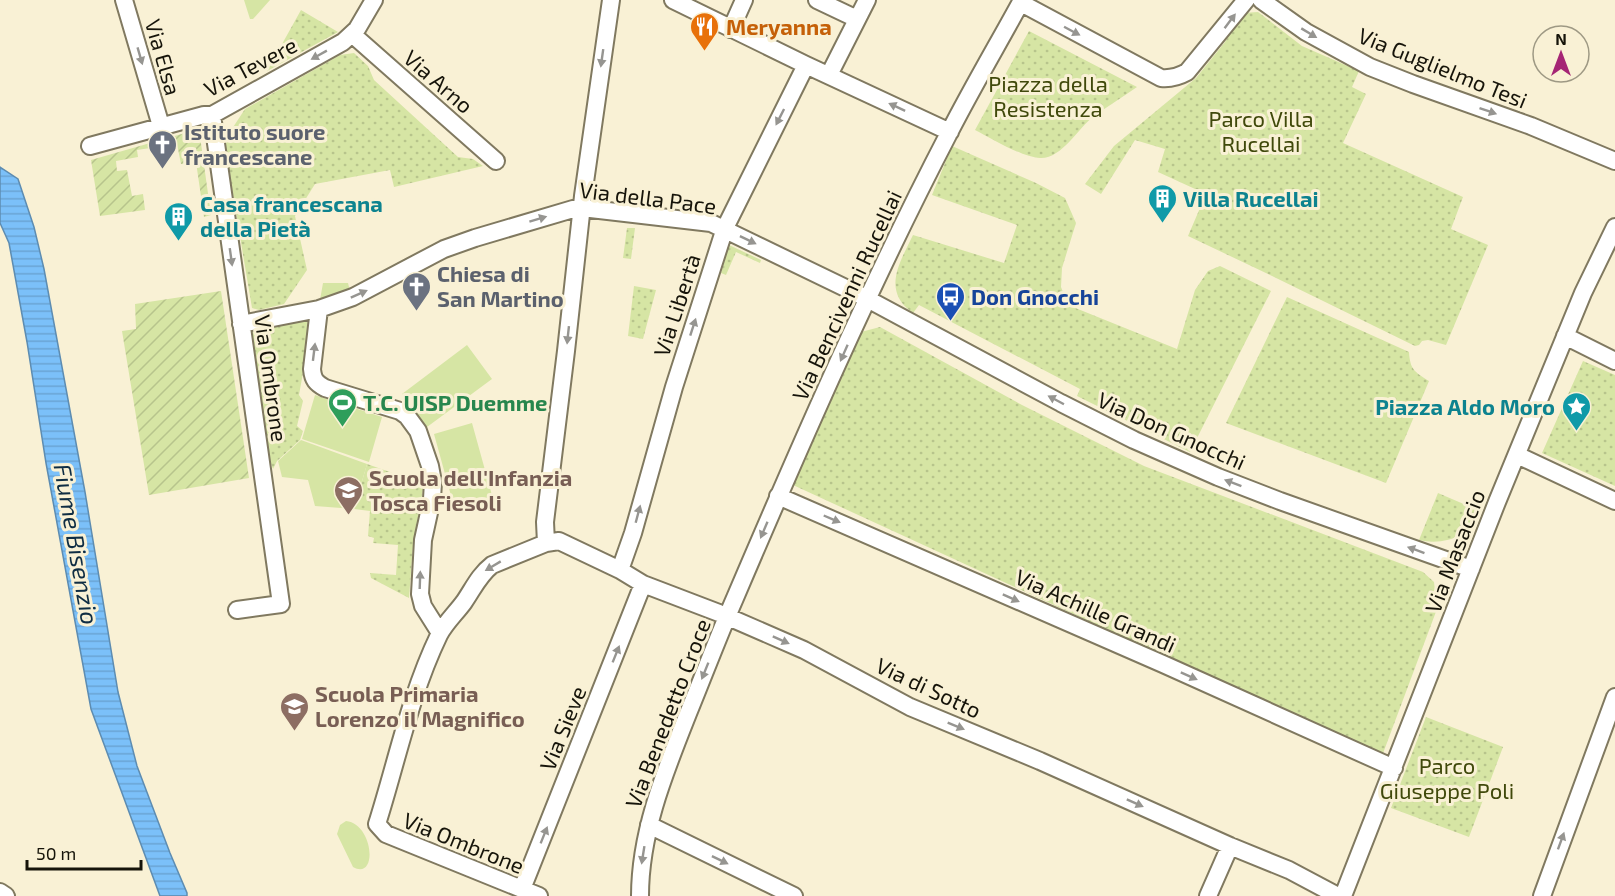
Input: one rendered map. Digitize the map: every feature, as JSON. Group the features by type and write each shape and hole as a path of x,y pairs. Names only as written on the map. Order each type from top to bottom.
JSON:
{"street":[{"name":"Via Elsa","path":"124,0 161,126"},
{"name":"Via Tevere","path":"90,146 204,115 212,116 343,42 357,29 374,0"},
{"path":"319,309 312,378 325,388 400,411 407,416 418,431 430,466 434,490 423,540 420,594 423,606 440,633 485,570 546,543 545,522 582,208 610,0"},
{"path":"673,0 950,132"},
{"path":"731,28 744,0"},
{"path":"817,0 857,19"},
{"path":"829,75 867,0"},
{"path":"1022,2 1161,78 1170,79 1187,72 1246,0"},
{"name":"Via Guglielmo Tesi","path":"1262,0 1306,32 1370,67 1531,126 1615,161"},
{"name":"Via Bencivenni Rucellai","path":"727,616 778,496 899,232 950,132 1022,2"},
{"name":"Via Arno","path":"352,34 496,161"},
{"name":"Via Libertà","path":"620,570 633,533 674,387 725,228 806,65"},
{"name":"Via Ombrone","path":"212,116 282,604 237,610"},
{"name":"Via della Pace","path":"241,324 319,309 363,293 444,249 563,211 582,208 711,223 868,299"},
{"name":"Via Masaccio","path":"1343,896 1517,454 1583,293 1615,227"},
{"name":"Via Don Gnocchi","path":"868,299 1134,440 1208,473 1281,501 1471,569"},
{"path":"1565,336 1615,361"},
{"path":"1517,454 1615,501"},
{"name":"Via Achille Grandi","path":"778,496 1163,664 1394,768"},
{"name":"Via di Sotto","path":"546,543 559,541 620,570 643,584 727,616 804,650 910,707 1296,873 1338,896"},
{"name":"Via Sieve","path":"522,889 643,584"},
{"name":"Via Benedetto Croce","path":"640,896 643,856 649,825 664,773 727,616"},
{"name":"Via Ombrone","path":"440,633 412,702 377,824 386,834 539,896"},
{"path":"1542,896 1615,697"},
{"path":"649,825 794,896"},
{"path":"1208,896 1230,846"},
{"name":"Via di Sotto","path":"1296,873 1312,887 1318,896"},
{"path":"0,892 6,896"}],"green space":[{"path":"244,0 270,0 253,19 250,19"},
{"path":"301,10 338,32 267,71"},
{"name":"Parco Villa Rucellai","path":"1258,12 1302,46 1359,71 1352,87 1366,94 1343,143 1463,197 1451,229 1488,245 1446,345 1428,340 1415,346 1188,236 1206,194 1158,172 1165,149 1135,140 1101,194 1085,184 1114,146 1196,78 1225,42 1243,13"},
{"name":"Piazza della Resistenza","path":"1029,31 1137,87 1094,116 1055,154 1040,158 1016,151 975,130"},
{"path":"354,53 368,66 374,80 458,157 473,159 483,166 394,187 390,170 315,184 295,216 307,270 284,304 259,310 252,308 224,141 245,109 340,55"},
{"path":"199,129 211,215 204,217 196,162 181,164 177,144 137,150 138,157 116,161 117,171 127,170 132,196 143,194 145,210 100,216 91,160"},
{"path":"952,146 1065,198 1076,223 1062,268 1061,287 1068,305 1177,349 1195,290 1208,271 1220,266 1271,291 1190,452 1077,396 1080,389 919,305 913,313 903,304 898,295 896,276 913,235 1004,263 1017,225 932,195"},
{"path":"627,228 635,228 631,259 623,258"},
{"path":"729,245 761,260 760,263 736,252 726,275 721,273"},
{"path":"323,283 348,283 350,291 320,300"},
{"path":"634,286 656,290 643,339 628,336"},
{"path":"221,291 249,478 149,495 122,331 136,329 135,304"},
{"path":"1287,297 1409,352 1414,370 1429,381 1386,483 1226,423"},
{"path":"309,320 312,323 299,395 303,401 297,426 303,431 300,440 277,461 273,469 265,450 250,334 259,329"},
{"path":"880,327 1022,405 1144,466 1423,572 1434,582 1437,609 1382,756 793,485 861,332"},
{"path":"467,345 492,379 427,427 402,394"},
{"path":"1583,361 1615,375 1615,486 1542,453"},
{"name":"T.C. UISP Duemme","path":"315,395 382,417 369,462 302,439"},
{"path":"472,423 493,499 455,510 434,434"},
{"path":"301,440 367,464 354,509 315,506 308,480 282,477 278,461"},
{"path":"367,464 424,484 413,546 409,598 371,578 370,573 396,575 398,545 373,543 374,538 368,536 370,511 354,509"},
{"path":"1438,493 1480,511 1471,527 1456,537 1438,542 1419,540"},
{"name":"Parco Giuseppe Poli","path":"1426,717 1503,747 1469,837 1391,808"},
{"path":"346,821 355,824 367,841 369,859 366,866 361,869 353,867 337,834 340,825"}],"water":[{"name":"Fiume Bisenzio","path":"0,167 18,179 34,227 44,269 85,492 118,692 137,766 187,896 160,896 91,709 9,243 0,223"}],"place":[{"name":"Meryanna","path":"705,52"},
{"name":"Istituto suore francescane","path":"163,170"},
{"name":"Villa Rucellai","path":"1162,224"},
{"name":"Casa francescana della Pietà","path":"179,242"},
{"name":"Chiesa di San Martino","path":"416,312"},
{"name":"Don Gnocchi","path":"950,322"},
{"name":"T.C. UISP Duemme","path":"342,428"},
{"name":"Piazza Aldo Moro","path":"1576,432"},
{"name":"Scuola dell'Infanzia Tosca Fiesoli","path":"348,516"},
{"name":"Scuola Primaria Lorenzo il Magnifico","path":"294,732"}]}
